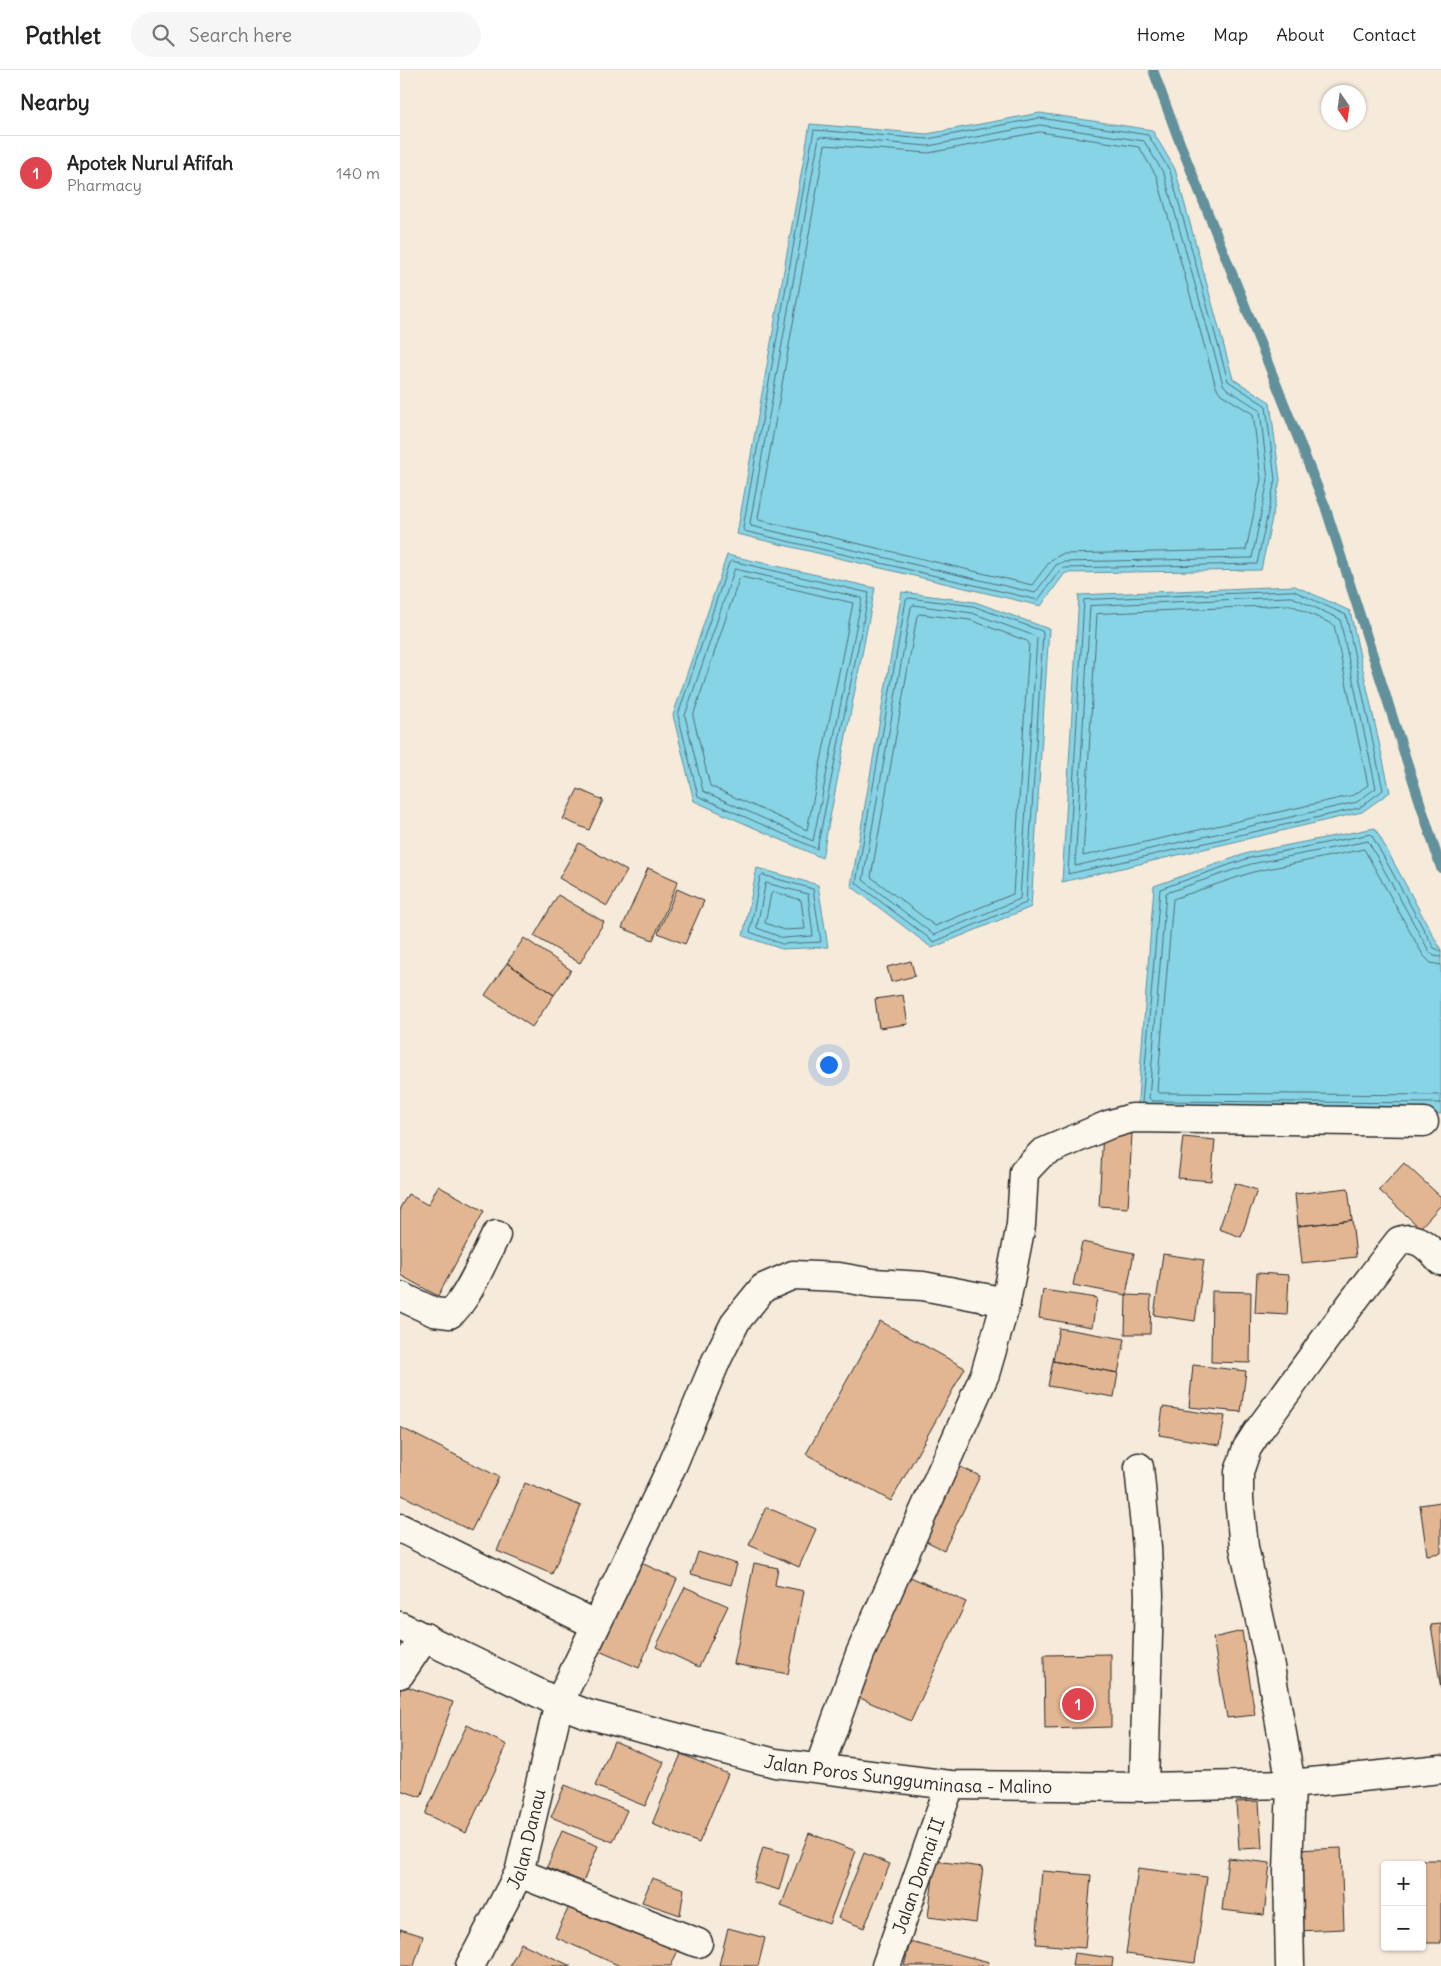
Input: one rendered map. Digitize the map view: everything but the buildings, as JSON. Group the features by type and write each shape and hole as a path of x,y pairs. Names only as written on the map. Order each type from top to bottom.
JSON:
{"street":[{"path":"819,1768 860,1654 985,1374 1006,1302 1021,1225 1024,1172 1042,1153 1108,1125 1132,1118 1424,1122"},
{"path":"400,1296 434,1312 450,1314 462,1299 496,1235"},
{"path":"1290,1966 1288,1872 1291,1784 1269,1661 1244,1547 1239,1499 1239,1472 1247,1448 1258,1431 1357,1295 1399,1241 1407,1238 1416,1240 1441,1261"},
{"name":"Jalan Danau","path":"470,1966 519,1873 559,1703 673,1464 720,1353 736,1321 763,1288 793,1275 839,1277 873,1283 923,1286 1006,1302"},
{"path":"1139,1467 1148,1547 1149,1596 1144,1787"},
{"path":"400,1528 596,1625"},
{"name":"Jalan Poros Sungguminasa - Malino","path":"400,1626 559,1703 587,1714 775,1763 950,1785 1144,1787 1291,1784 1441,1768"},
{"path":"400,1674 425,1638"},
{"name":"Jalan Damai II","path":"886,1966 950,1785"},
{"path":"519,1873 698,1943"}],"water":[{"path":"1040,113 1152,130 1175,169 1233,379 1270,402 1280,480 1261,570 1065,573 1041,606 737,534 810,124 927,134"},
{"path":"727,555 875,588 822,858 694,801 673,715"},
{"path":"1295,586 1350,611 1390,792 1362,812 1062,882 1079,595"},
{"path":"902,592 975,602 1049,629 1031,907 932,948 851,886"},
{"path":"1375,828 1441,950 1441,1114 1137,1112 1154,886 1248,853"},
{"path":"757,868 818,885 828,947 782,949 743,936"}],"waterway":[{"path":"1153,70 1178,138 1325,506 1441,868"}],"place":[{"name":"Apotek Nurul Afifah","path":"1078,1704"}]}
